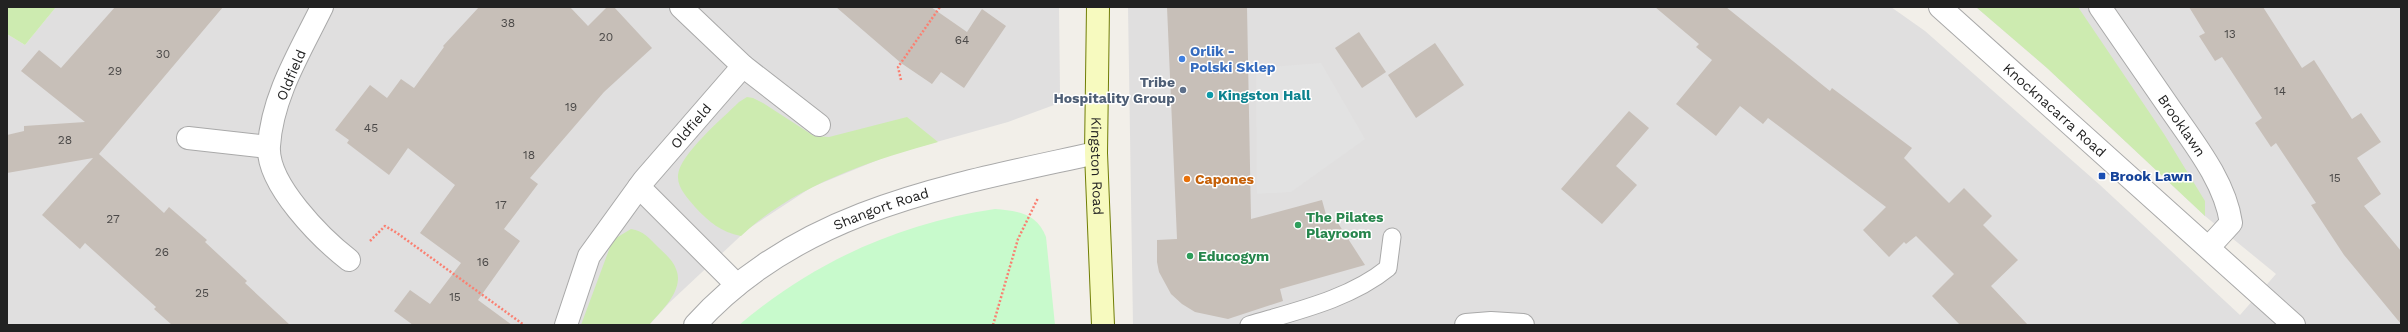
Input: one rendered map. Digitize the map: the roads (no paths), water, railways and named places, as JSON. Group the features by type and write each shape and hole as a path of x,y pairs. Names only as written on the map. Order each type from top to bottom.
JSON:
{"main road":[{"name":"Kingston Road","path":"1098,7 1096,153 1104,325"}],"street":[{"name":"Oldfield","path":"322,7 284,84 273,120 268,147 272,168 284,190 305,219 334,248 350,260"},
{"path":"681,7 743,66 819,125"},
{"name":"Knocknacarra Road","path":"1940,7 2209,247 2294,325"},
{"name":"Brooklawn","path":"2100,7 2188,136 2223,192 2229,208 2231,224 2209,247"},
{"name":"Oldfield","path":"566,325 589,256 639,187 743,66"},
{"path":"188,138 268,147"},
{"name":"Shangort Road","path":"695,325 737,285 774,257 816,233 860,213 944,188 1096,153"},
{"path":"639,187 737,285"},
{"path":"1466,325 1491,323 1523,325"}],"lane":[{"path":"1249,325 1340,295 1375,278 1388,268 1392,238"}],"place":[{"name":"Orlik - Polski Sklep","path":"1182,59"},
{"name":"Tribe Hospitality Group","path":"1183,90"},
{"name":"Kingston Hall","path":"1210,95"},
{"name":"Brook Lawn","path":"2102,176"},
{"name":"Capones","path":"1187,179"},
{"name":"The Pilates Playroom","path":"1298,225"},
{"name":"Educogym","path":"1190,256"}]}
